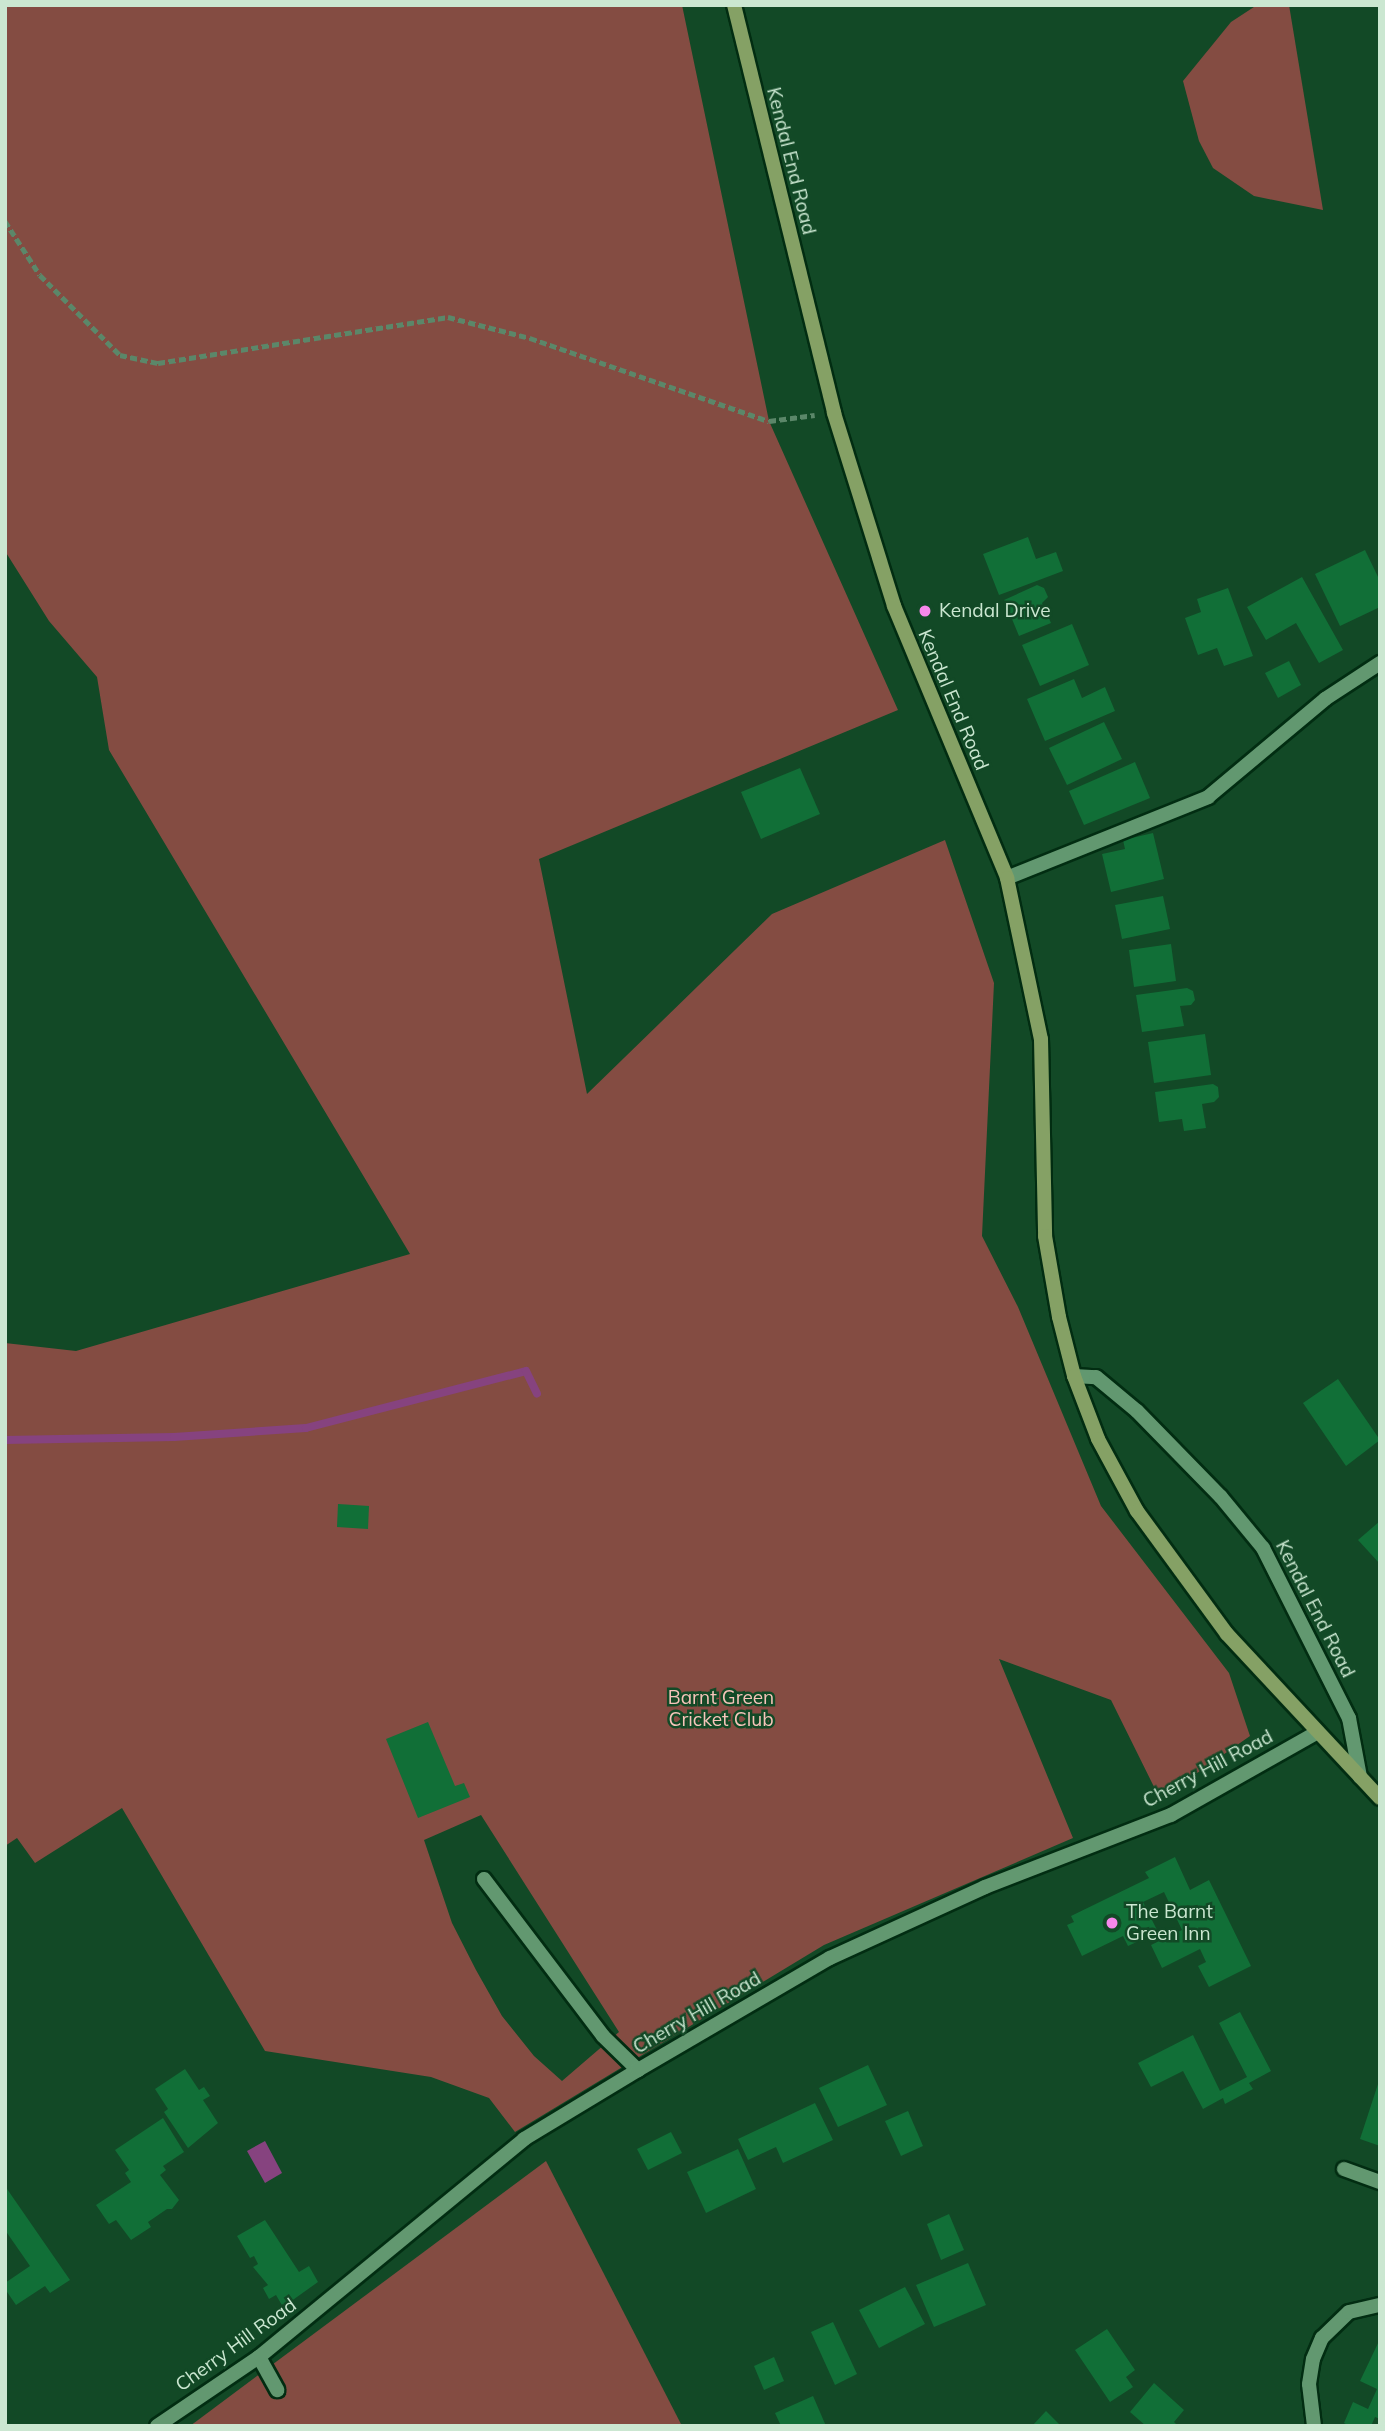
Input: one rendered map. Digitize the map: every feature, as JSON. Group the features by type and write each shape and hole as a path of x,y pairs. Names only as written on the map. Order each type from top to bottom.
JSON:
{"main road":[{"name":"Kendal End Road","path":"734,5 834,413 894,606 1007,878 1041,1039 1045,1236 1059,1317 1074,1376 1098,1439 1136,1511 1227,1634 1316,1733 1380,1798"}],"street":[{"path":"1007,878 1208,797 1325,698 1380,663"},
{"name":"Kendal End Road","path":"1074,1376 1096,1377 1137,1411 1221,1497 1263,1548 1349,1718 1360,1777"},
{"name":"Cherry Hill Road","path":"157,2426 259,2357 524,2139 638,2070 830,1958 985,1887 1171,1815 1316,1733"},
{"path":"484,1879 603,2036 638,2070"},
{"path":"1344,2169 1380,2182"},
{"path":"1314,2426 1309,2384 1313,2359 1322,2338 1349,2312 1380,2305"},
{"path":"259,2357 276,2390"}],"path":[{"path":"5,221 40,275 120,355 158,363 448,317 530,338 769,421 834,413"}],"green space":[{"name":"Barnt Green Cricket Club","path":"5,5 682,5 769,421 898,710 539,859 587,1094 772,914 945,840 994,983 982,1236 1018,1307 1101,1506 1229,1673 1250,1736 1160,1799 1111,1700 999,1659 1073,1838 824,1945 515,2132 489,2098 431,2077 265,2051 122,1808 35,1863 17,1838 5,1846 5,1343 76,1351 410,1254 109,750 97,677 49,621 5,551","holes":["481,1815 619,2032 562,2081 534,2056 502,2016 452,1923 424,1840"]},
{"path":"1257,5 1289,5 1323,210 1254,196 1213,168 1199,141 1183,81 1231,22"},
{"path":"546,2161 682,2426 190,2426"}],"shaded area":[{"path":"265,2141 282,2173 265,2183 247,2151"}],"building":[{"path":"1028,537 1036,559 1056,552 1063,571 999,595 983,554"},
{"path":"1365,550 1380,581 1380,607 1340,626 1315,574"},
{"path":"1302,577 1343,650 1319,663 1296,623 1266,640 1247,607"},
{"path":"1037,585 1044,588 1048,597 1042,603 1051,623 1019,636 1004,600"},
{"path":"1228,588 1253,656 1224,666 1217,648 1198,655 1185,618 1201,612 1197,599"},
{"path":"1072,624 1089,665 1040,686 1022,645"},
{"path":"1289,661 1301,685 1278,698 1265,673"},
{"path":"1074,679 1082,698 1105,687 1115,711 1045,741 1027,699"},
{"path":"1104,722 1122,759 1067,785 1049,748"},
{"path":"1135,762 1150,798 1084,825 1069,791"},
{"path":"800,768 820,814 761,839 741,792"},
{"path":"1153,833 1164,879 1111,892 1102,854 1125,849 1123,840"},
{"path":"1163,896 1170,929 1122,939 1115,905"},
{"path":"1171,944 1176,981 1134,987 1129,950"},
{"path":"1187,988 1193,991 1195,1000 1191,1005 1180,1006 1184,1026 1142,1032 1136,995"},
{"path":"1205,1034 1211,1075 1154,1083 1148,1042"},
{"path":"1213,1084 1218,1087 1219,1097 1214,1102 1202,1104 1206,1128 1184,1131 1182,1119 1159,1122 1155,1092"},
{"path":"1338,1379 1380,1440 1346,1466 1303,1403"},
{"path":"338,1504 369,1506 368,1529 337,1527"},
{"path":"1380,1521 1380,1564 1358,1540"},
{"path":"428,1722 455,1786 464,1783 470,1797 418,1818 386,1739"},
{"name":"The Barnt Green Inn","path":"1175,1857 1190,1890 1209,1880 1251,1966 1209,1987 1198,1966 1206,1962 1200,1949 1162,1968 1151,1945 1182,1930 1164,1892 1143,1902 1158,1932 1128,1946 1123,1936 1082,1956 1067,1925 1074,1922 1071,1916 1149,1878 1145,1872"},
{"path":"1240,2012 1271,2071 1249,2083 1253,2089 1225,2104 1223,2098 1203,2109 1183,2071 1151,2087 1138,2063 1193,2035 1220,2091 1247,2077 1219,2023"},
{"path":"868,2065 887,2105 838,2127 819,2088"},
{"path":"185,2069 199,2090 204,2087 210,2096 203,2100 218,2123 188,2148 164,2112 168,2109 155,2089"},
{"path":"1380,2081 1380,2146 1360,2139"},
{"path":"815,2103 833,2140 783,2163 776,2147 748,2160 738,2139"},
{"path":"908,2111 923,2146 901,2156 885,2121"},
{"path":"163,2118 184,2152 163,2166 166,2170 160,2175 179,2200 172,2209 167,2209 148,2222 151,2227 131,2240 116,2220 109,2224 96,2205 131,2182 125,2173 129,2170 115,2150"},
{"path":"671,2132 682,2153 648,2170 637,2149"},
{"path":"738,2149 756,2189 706,2213 687,2172"},
{"path":"5,2186 70,2280 50,2293 45,2286 16,2305 5,2289 5,2283 30,2266 5,2230"},
{"path":"949,2214 964,2250 941,2260 927,2224"},
{"path":"265,2220 299,2272 309,2266 318,2282 283,2307 276,2295 269,2299 263,2288 268,2285 253,2267 258,2264 254,2256 250,2258 237,2236"},
{"path":"968,2263 986,2305 934,2327 916,2285"},
{"path":"905,2287 925,2324 879,2348 859,2310"},
{"path":"833,2322 857,2374 835,2385 811,2332"},
{"path":"1107,2329 1135,2370 1126,2377 1133,2387 1110,2402 1075,2350"},
{"path":"1380,2339 1380,2419 1375,2417 1371,2426 1349,2426 1344,2423 1353,2402 1368,2409 1377,2389 1360,2381"},
{"path":"774,2357 784,2381 764,2390 754,2366"},
{"path":"1154,2383 1184,2410 1174,2422 1178,2426 1146,2426 1130,2412"},
{"path":"813,2396 826,2426 781,2426 775,2413"},
{"path":"1046,2411 1061,2426 1032,2426"}],"waterway":[{"path":"5,1440 174,1437 306,1428 526,1371 537,1394"}],"place":[{"name":"Kendal Drive","path":"925,611"},
{"name":"The Barnt Green Inn","path":"1112,1923"}]}
